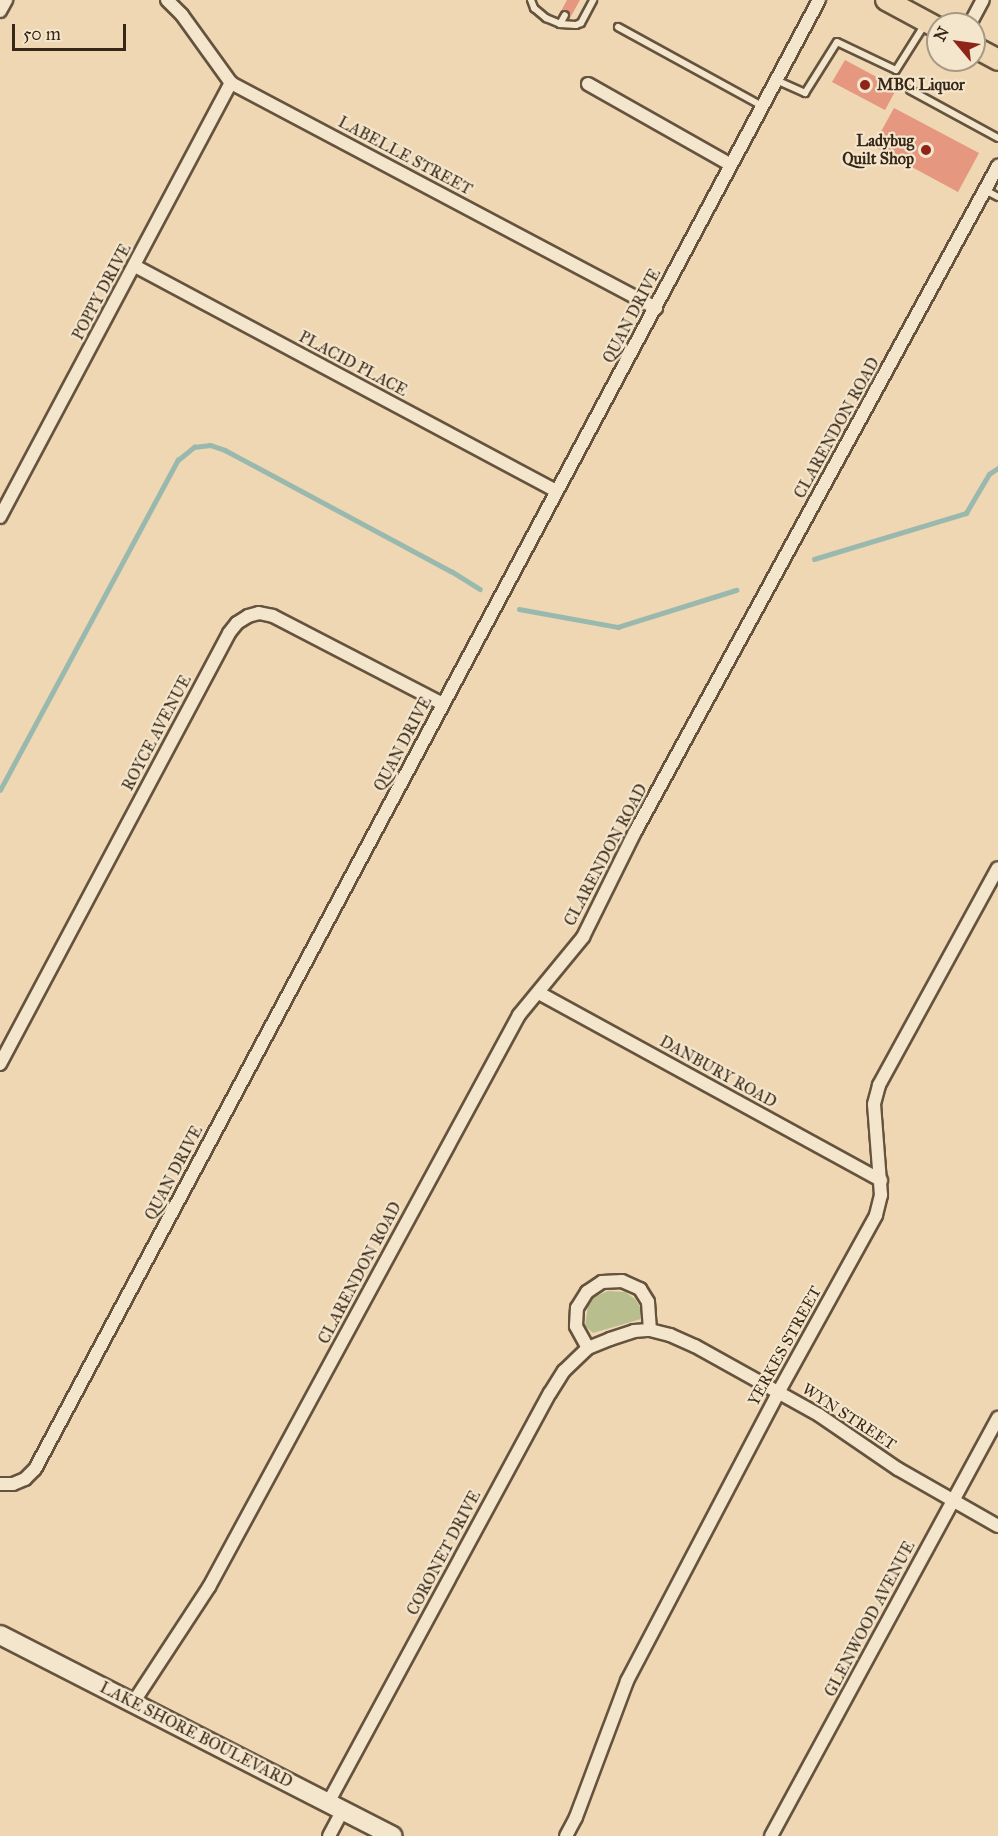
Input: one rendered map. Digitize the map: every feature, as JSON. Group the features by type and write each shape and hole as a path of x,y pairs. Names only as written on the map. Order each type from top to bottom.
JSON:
{"main road":[{"path":"886,0 926,21"}],"street":[{"path":"0,11 6,0"},
{"name":"LABELLE STREET","path":"167,0 182,15 231,83 656,308"},
{"name":"QUAN DRIVE","path":"0,1484 19,1482 35,1469 819,0"},
{"name":"POPPY DRIVE","path":"0,517 231,83"},
{"path":"588,84 731,165"},
{"name":"CLARENDON ROAD","path":"133,1703 208,1587 519,1015 583,937 641,822 998,166"},
{"name":"PLACID PLACE","path":"135,266 557,491"},
{"name":"ROYCE AVENUE","path":"0,1064 229,633 237,623 248,616 259,613 273,616 442,705"},
{"name":"YERKES STREET","path":"566,1836 576,1816 627,1681 779,1391 876,1215 881,1195 881,1180 874,1104 879,1085 998,868"},
{"name":"DANBURY ROAD","path":"539,993 881,1180"},
{"path":"588,1348 576,1326 577,1308 587,1292 602,1282 622,1281 640,1289 648,1302 650,1330"},
{"name":"WYN STREET","path":"610,1339 634,1331 650,1330 687,1343 779,1391 952,1501 998,1526"},
{"name":"CORONET DRIVE","path":"329,1836 335,1807 550,1393 564,1371 588,1348 610,1339"},
{"name":"GLENWOOD AVENUE","path":"771,1836 998,1418"},
{"name":"LAKE SHORE BOULEVARD","path":"0,1635 393,1836"}],"lane":[{"path":"531,0 534,8 560,24 581,23 593,0"},
{"path":"560,24 564,15"},
{"path":"618,27 763,106"},
{"path":"776,80 805,93 837,42 896,70 926,32"},
{"path":"910,90 998,138"},
{"path":"985,190 998,197"}],"green space":[{"path":"608,1291 625,1292 635,1299 642,1310 641,1319 593,1333 585,1326 588,1306 594,1297"}],"building":[{"path":"567,0 580,0 570,18 567,10 560,13"},
{"name":"MBC Liquor","path":"845,60 897,88 885,110 832,82"},
{"name":"Ladybug Quilt Shop","path":"894,108 979,153 958,192 873,146"}],"waterway":[{"path":"0,790 178,460 194,447 210,445 225,450 451,571 480,589"},
{"path":"814,559 966,513 989,474 998,468"},
{"path":"519,609 618,627 736,590"}],"place":[{"name":"MBC Liquor","path":"865,85"},
{"name":"Ladybug Quilt Shop","path":"926,150"}]}
